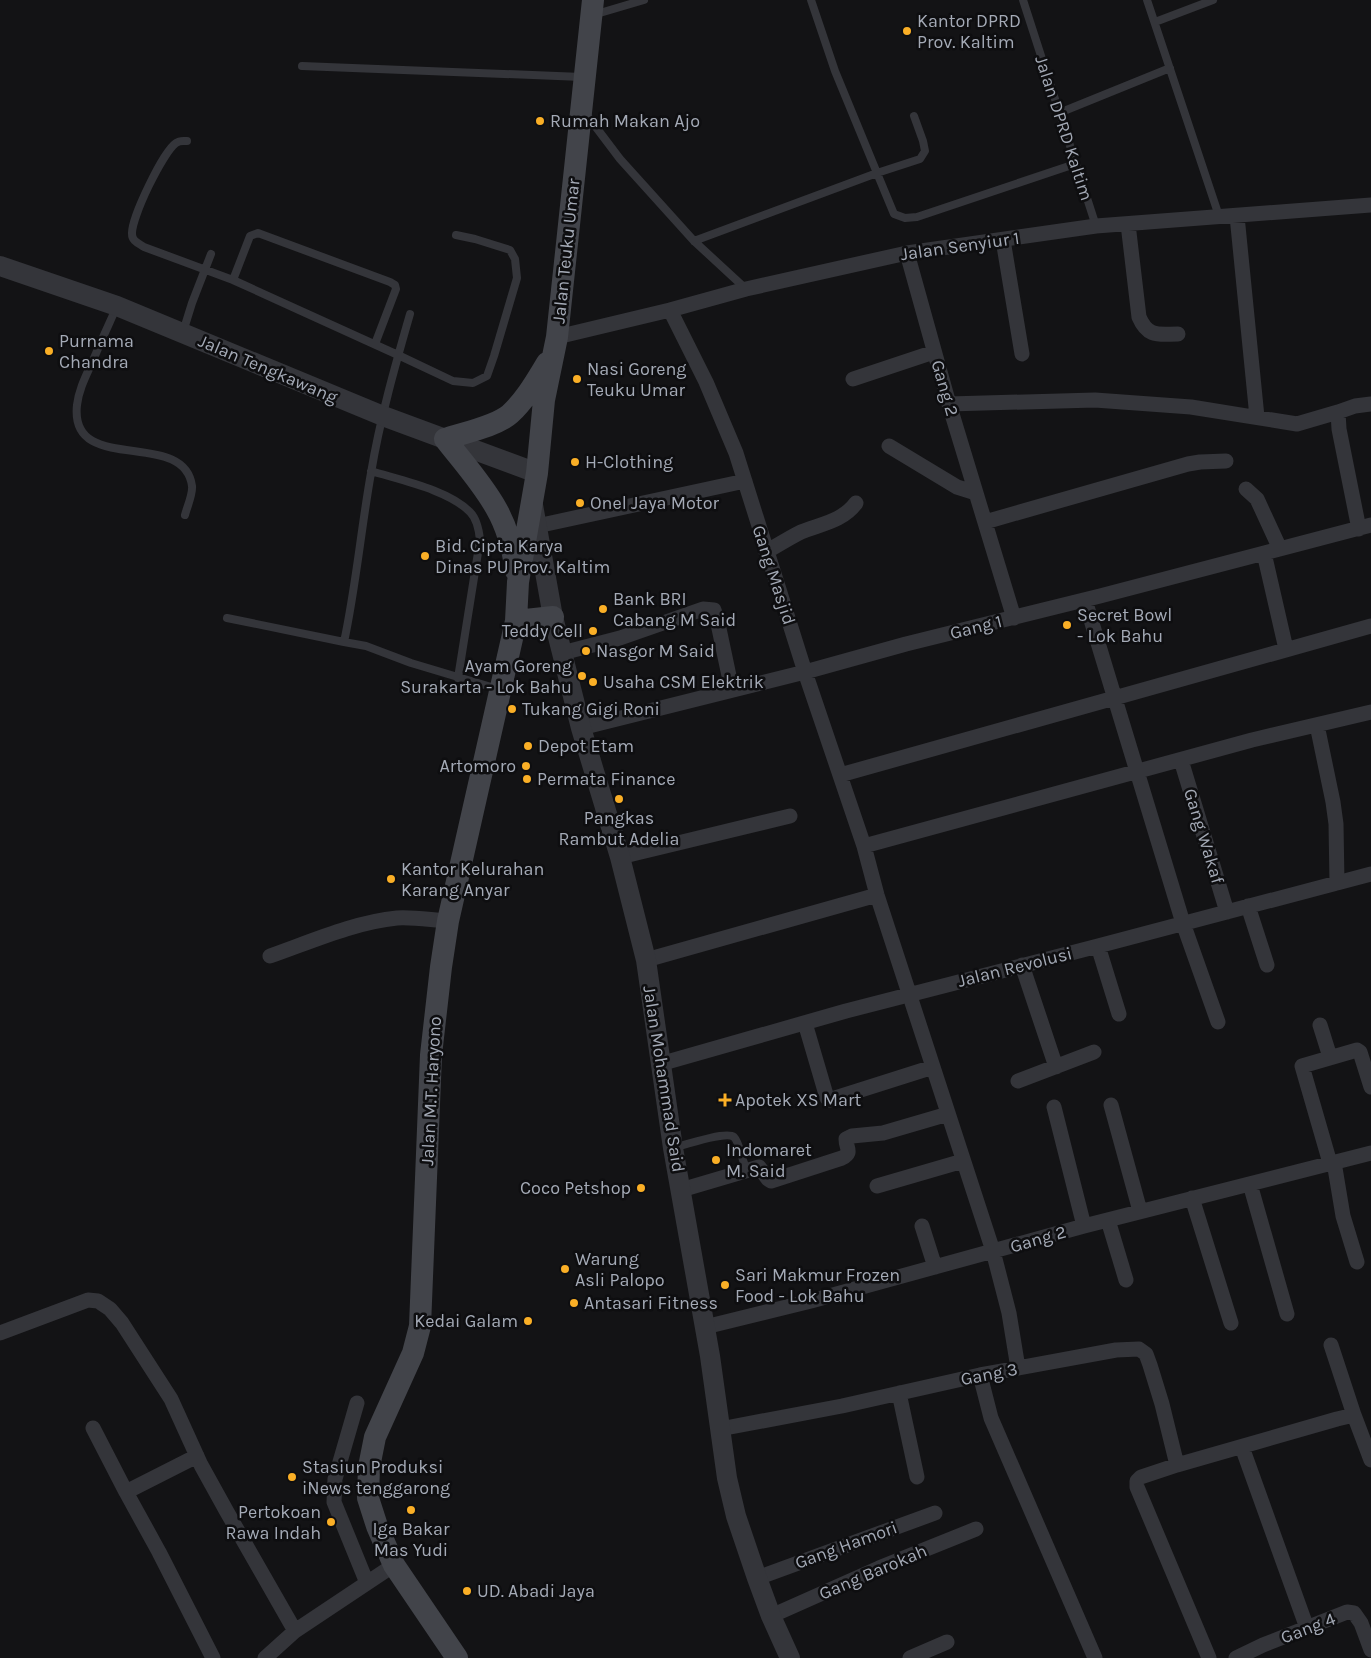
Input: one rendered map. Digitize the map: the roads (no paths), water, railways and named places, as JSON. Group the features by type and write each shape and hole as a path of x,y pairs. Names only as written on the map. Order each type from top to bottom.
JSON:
{"main road":[{"name":"Jalan Teuku Umar","path":"532,500 537,472 544,400 556,344 592,8"},
{"path":"518,582 507,535 497,509 485,490 445,439 488,425 509,415 528,394 556,344"},
{"name":"Jalan M.T. Haryono","path":"456,1658 394,1565 376,1526 368,1498 369,1467 375,1437 413,1353 420,1326 431,1055 441,967 448,921 516,621 518,582 532,500"},
{"path":"516,621 553,617"}],"street":[{"name":"Jalan Senyiur 1","path":"556,344 746,289 906,253 1096,226 1371,205"},
{"path":"1237,216 1257,417"},
{"path":"1128,224 1139,318 1143,326 1155,334 1178,334"},
{"path":"1003,240 1022,354"},
{"name":"Gang 2","path":"906,253 949,404 1014,618"},
{"name":"Jalan Tengkawang","path":"1,269 117,306 383,416 537,472"},
{"name":"Gang Masjid","path":"670,310 706,382 736,452 766,552 864,846 877,895 993,1252 1009,1313 1018,1368"},
{"path":"853,379 934,352"},
{"path":"949,404 1095,400 1191,407 1297,424 1355,406 1371,404"},
{"path":"1338,412 1339,429 1365,527"},
{"path":"889,446 957,487 976,493"},
{"path":"985,522 1188,464 1226,461"},
{"path":"537,526 745,481"},
{"path":"1246,489 1258,499 1280,549"},
{"name":"Jalan Mohammad Said","path":"532,500 553,617 580,728 620,857 646,960 673,1148 736,1516 771,1616 790,1658"},
{"path":"766,552 801,533 850,512 856,503"},
{"name":"Gang 1","path":"580,728 805,672 906,644 1365,527"},
{"path":"1264,553 1286,649"},
{"path":"1084,600 1183,923 1218,1022"},
{"path":"562,653 620,638 710,608 714,610 717,619 732,690"},
{"path":"840,775 1371,626"},
{"path":"864,846 1252,740 1371,712"},
{"path":"1317,725 1336,824 1336,883"},
{"name":"Gang Wakaf","path":"1181,760 1227,912"},
{"path":"620,857 790,816"},
{"name":"Jalan Revolusi","path":"660,1064 805,1022 1371,874"},
{"path":"646,960 877,895"},
{"path":"1248,906 1267,965"},
{"path":"270,956 348,930 382,921 399,918 448,921"},
{"path":"1098,946 1119,1014"},
{"path":"1022,965 1056,1067"},
{"path":"805,1022 826,1098 829,1100 933,1068"},
{"path":"1320,1026 1330,1057"},
{"path":"1357,1262 1332,1163 1302,1066 1357,1050 1360,1052 1371,1086"},
{"path":"1018,1081 1094,1052"},
{"path":"1111,1105 1140,1211"},
{"path":"1054,1107 1084,1226"},
{"path":"681,1190 759,1167 768,1179 772,1180 842,1158 848,1152 846,1140 852,1136 883,1133 948,1114"},
{"name":"Gang 2","path":"705,1327 811,1301 1140,1211 1371,1153"},
{"path":"877,1186 963,1161"},
{"path":"1250,1184 1287,1314"},
{"path":"1192,1198 1231,1323"},
{"path":"1108,1220 1126,1280"},
{"path":"922,1226 935,1267"},
{"path":"0,1334 88,1300 98,1301 110,1310 122,1323 171,1398 197,1456 295,1631"},
{"path":"1331,1345 1371,1460"},
{"name":"Gang 3","path":"720,1429 842,1406 980,1375 1116,1350 1139,1349 1146,1354 1150,1365 1177,1465"},
{"path":"980,1375 991,1418 1095,1658"},
{"path":"899,1393 917,1477"},
{"path":"357,1403 335,1479 334,1502 367,1583"},
{"path":"1209,1658 1137,1487 1137,1481 1141,1477 1177,1465 1354,1415"},
{"path":"93,1428 213,1658"},
{"path":"1242,1447 1307,1628"},
{"path":"126,1492 197,1456"},
{"name":"Gang Hamori","path":"757,1578 935,1513"},
{"name":"Gang Barokah","path":"771,1616 879,1568 976,1529"},
{"path":"265,1658 295,1631 394,1565"},
{"name":"Gang 4","path":"1236,1658 1266,1652 1307,1628 1347,1612 1354,1613 1361,1623 1371,1650"},
{"path":"910,1658 947,1642"}],"lane":[{"path":"592,8 644,0"},
{"path":"811,0 835,71 894,214 905,218 917,217 1076,164"},
{"name":"Jalan DPRD Kaltim","path":"1023,0 1096,226"},
{"path":"1147,0 1219,216"},
{"path":"1155,22 1213,0"},
{"path":"302,66 584,78"},
{"path":"1059,113 1170,68"},
{"path":"580,107 620,159 694,241 746,289"},
{"path":"694,241 920,158 925,152 923,140 914,116"},
{"path":"187,141 181,140 176,143 166,152 159,164 134,222 132,234 134,241 144,247 233,280 453,381 473,383 486,376 494,356 517,278 515,259 510,250 456,235"},
{"path":"233,280 250,236 258,233 390,282 395,285 396,289 375,344"},
{"path":"183,334 192,303 211,254"},
{"path":"117,306 81,388 77,406 78,422 87,439 103,446 150,454 179,462 187,470 193,487 185,515"},
{"path":"344,642 350,616 371,471 398,355 410,314"},
{"path":"371,471 442,493 471,513 479,528 480,540 458,678"},
{"path":"227,618 366,646 411,663 500,690"},
{"path":"673,1148 731,1135 736,1139 744,1163"}],"place":[{"name":"Kantor DPRD Prov. Kaltim","path":"907,31"},
{"name":"Rumah Makan Ajo","path":"540,121"},
{"name":"Purnama Chandra","path":"49,351"},
{"name":"Nasi Goreng Teuku Umar","path":"577,379"},
{"name":"H-Clothing","path":"575,462"},
{"name":"Onel Jaya Motor","path":"580,503"},
{"name":"Bid. Cipta Karya Dinas PU Prov. Kaltim","path":"425,556"},
{"name":"Bank BRI Cabang M Said","path":"603,609"},
{"name":"Secret Bowl - Lok Bahu","path":"1067,625"},
{"name":"Teddy Cell","path":"593,631"},
{"name":"Nasgor M Said","path":"586,651"},
{"name":"Ayam Goreng Surakarta - Lok Bahu","path":"582,676"},
{"name":"Usaha CSM Elektrik","path":"593,682"},
{"name":"Tukang Gigi Roni","path":"512,709"},
{"name":"Depot Etam","path":"528,746"},
{"name":"Artomoro","path":"526,766"},
{"name":"Permata Finance","path":"527,779"},
{"name":"Pangkas Rambut Adelia","path":"619,799"},
{"name":"Kantor Kelurahan Karang Anyar","path":"391,879"},
{"name":"Apotek XS Mart","path":"725,1100"},
{"name":"Indomaret M. Said","path":"716,1160"},
{"name":"Coco Petshop","path":"641,1188"},
{"name":"Warung Asli Palopo","path":"565,1269"},
{"name":"Sari Makmur Frozen Food - Lok Bahu","path":"725,1285"},
{"name":"Antasari Fitness","path":"574,1303"},
{"name":"Kedai Galam","path":"528,1321"},
{"name":"Stasiun Produksi iNews tenggarong","path":"292,1477"},
{"name":"Iga Bakar Mas Yudi","path":"411,1510"},
{"name":"Pertokoan Rawa Indah","path":"331,1522"},
{"name":"UD. Abadi Jaya","path":"467,1591"}]}
